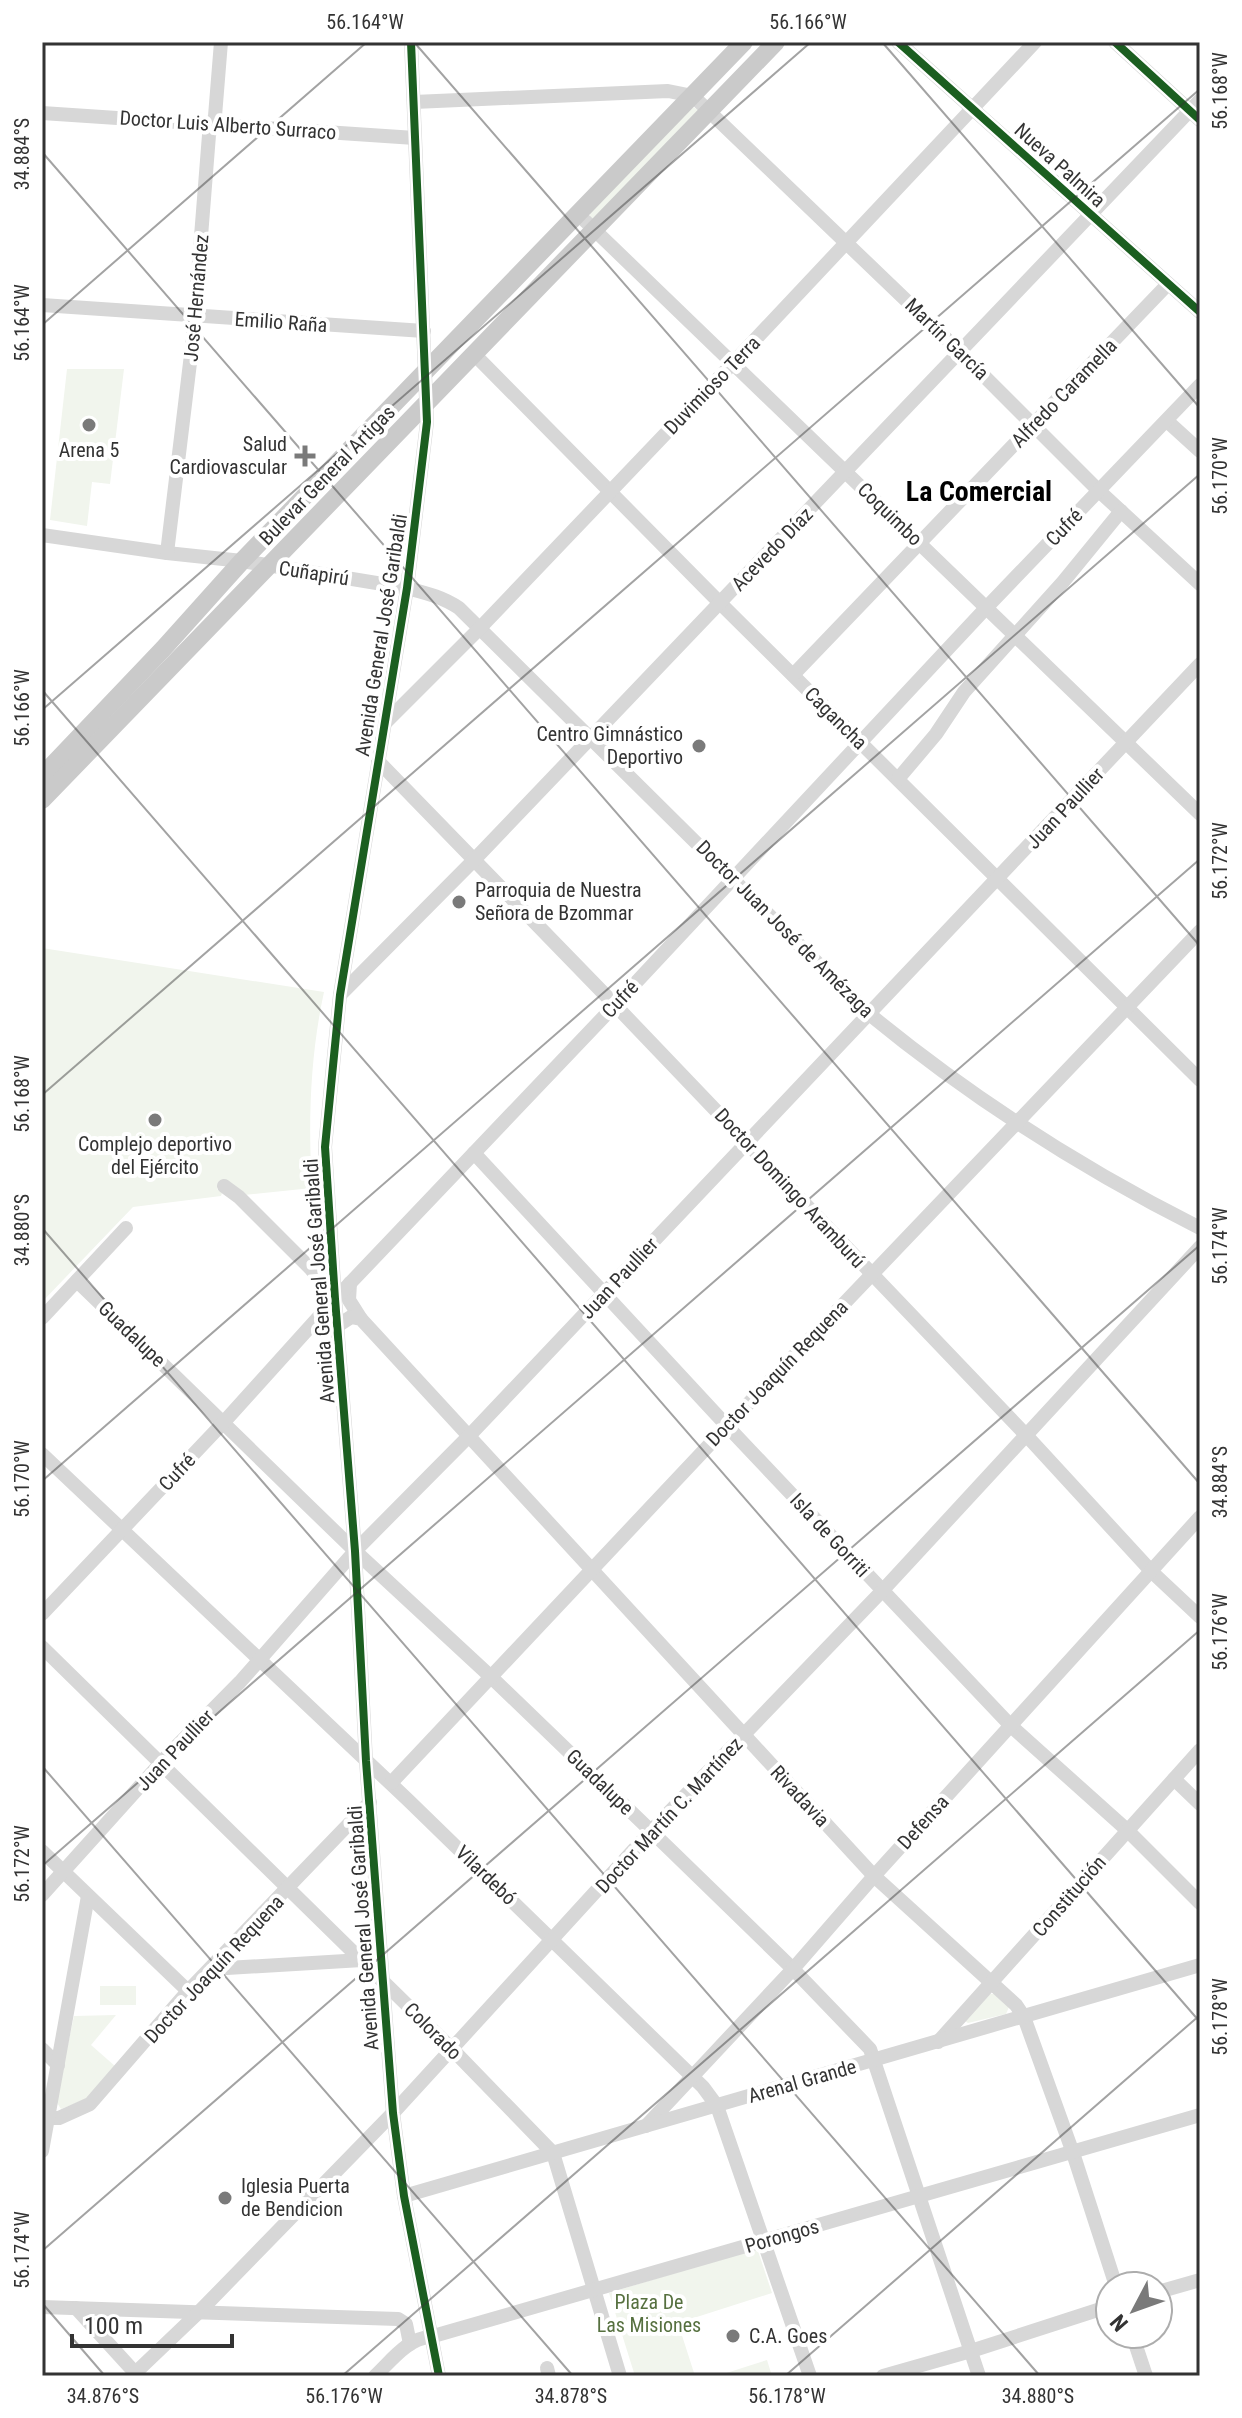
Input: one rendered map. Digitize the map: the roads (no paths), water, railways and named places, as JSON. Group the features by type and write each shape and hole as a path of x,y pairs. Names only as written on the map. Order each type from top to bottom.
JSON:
{"main road":[{"name":"Bulevar General Artigas","path":"42,800 48,773 242,561 744,42"},
{"name":"Bulevar General Artigas","path":"48,773 270,566 776,42"},
{"path":"427,405 436,377 523,285 533,263"},
{"path":"377,454 382,437 417,399 426,373"},
{"path":"270,566 268,552 303,513 312,488"}],"street":[{"name":"José Hernández","path":"167,553 195,317 209,135 221,42"},
{"name":"Avenida General José Garibaldi","path":"411,42 427,422 407,588 340,995 325,1147 393,2113 404,2196 439,2376"},
{"name":"Nueva Palmira","path":"898,42 1200,312"},
{"name":"Duvimioso Terra","path":"385,724 733,363 1035,42"},
{"path":"1115,42 1197,110"},
{"path":"414,102 668,91 693,96"},
{"name":"Martín García","path":"693,96 848,242 1098,490 1200,584"},
{"name":"Acevedo Díaz","path":"340,995 474,860 1090,214 1197,110"},
{"name":"Doctor Luis Alberto Surraco","path":"42,113 415,138"},
{"name":"Coquimbo","path":"579,215 1200,814"},
{"name":"Alfredo Caramella","path":"793,675 1168,284"},
{"name":"Emilio Raña","path":"42,305 424,331"},
{"name":"Cagancha","path":"474,354 1200,1080"},
{"name":"Cufré","path":"42,1614 986,608 1200,385"},
{"path":"1167,421 1200,451"},
{"path":"343,457 359,472"},
{"path":"898,779 936,734 964,692 1063,582 1121,511"},
{"name":"Cuñapirú","path":"42,535 242,561 407,588"},
{"name":"Doctor Juan José de Amézaga","path":"407,588 449,601 480,628 868,1013 908,1045 1017,1121 1146,1201 1200,1228"},
{"name":"Juan Paullier","path":"42,1895 355,1551 469,1436 1200,665"},
{"name":"Doctor Domingo Aramburú","path":"378,761 1026,1435 1152,1572 1200,1617"},
{"name":"Doctor Joaquín Requena","path":"391,1783 871,1274 1199,933"},
{"name":"Isla de Gorriti","path":"474,1153 1011,1726 1127,1830 1200,1903"},
{"path":"224,1186 310,1268 335,1299"},
{"path":"42,1318 126,1228"},
{"name":"Doctor Martín C. Martínez","path":"135,2375 393,2113 651,1831 883,1590 1200,1247"},
{"path":"310,1268 332,1258"},
{"name":"Guadalupe","path":"77,1281 355,1551 651,1831 870,2049 979,2376"},
{"name":"Rivadavia","path":"350,1283 349,1300 361,1319 874,1876 1016,2005 1024,2017 1073,2153 1111,2270"},
{"path":"337,1326 351,1317 361,1319"},
{"name":"Vilardebó","path":"42,1454 391,1783 693,2076 717,2106 810,2376"},
{"name":"Defensa","path":"646,2126 793,1969 1200,1517"},
{"name":"Colorado","path":"42,1647 452,2049 553,2153 620,2376"},
{"name":"Constitución","path":"938,2042 1200,1750"},
{"path":"1174,1779 1200,1804"},
{"name":"Doctor Joaquín Requena","path":"48,2118 59,2118 90,2104 188,1991 370,1802"},
{"path":"42,1851 188,1991"},
{"path":"42,2151 88,1896"},
{"path":"210,1969 362,1960"},
{"name":"Arenal Grande","path":"404,2196 1200,1965"},
{"path":"42,2049 58,2065"},
{"name":"Porongos","path":"375,2376 417,2339 1200,2115"},
{"path":"1174,2287 1200,2280"},
{"path":"42,2307 398,2319 406,2324 410,2344"},
{"path":"76,2308 135,2375"},
{"path":"883,2376 1094,2311"},
{"path":"1137,2350 1146,2376"}],"place":[{"name":"Arena 5","path":"89,425"},
{"name":"Salud Cardiovascular","path":"305,456"},
{"name":"Centro Gimnástico Deportivo","path":"699,746"},
{"name":"Parroquia de Nuestra Señora de Bzommar","path":"459,902"},
{"name":"Complejo deportivo del Ejército","path":"155,1120"},
{"name":"Iglesia Puerta de Bendicion","path":"225,2198"},
{"name":"C.A. Goes","path":"733,2336"}],"district":[{"name":"La Comercial","path":"979,491"}],"park label":[{"name":"Plaza De Las Misiones","path":"649,2314"}]}
